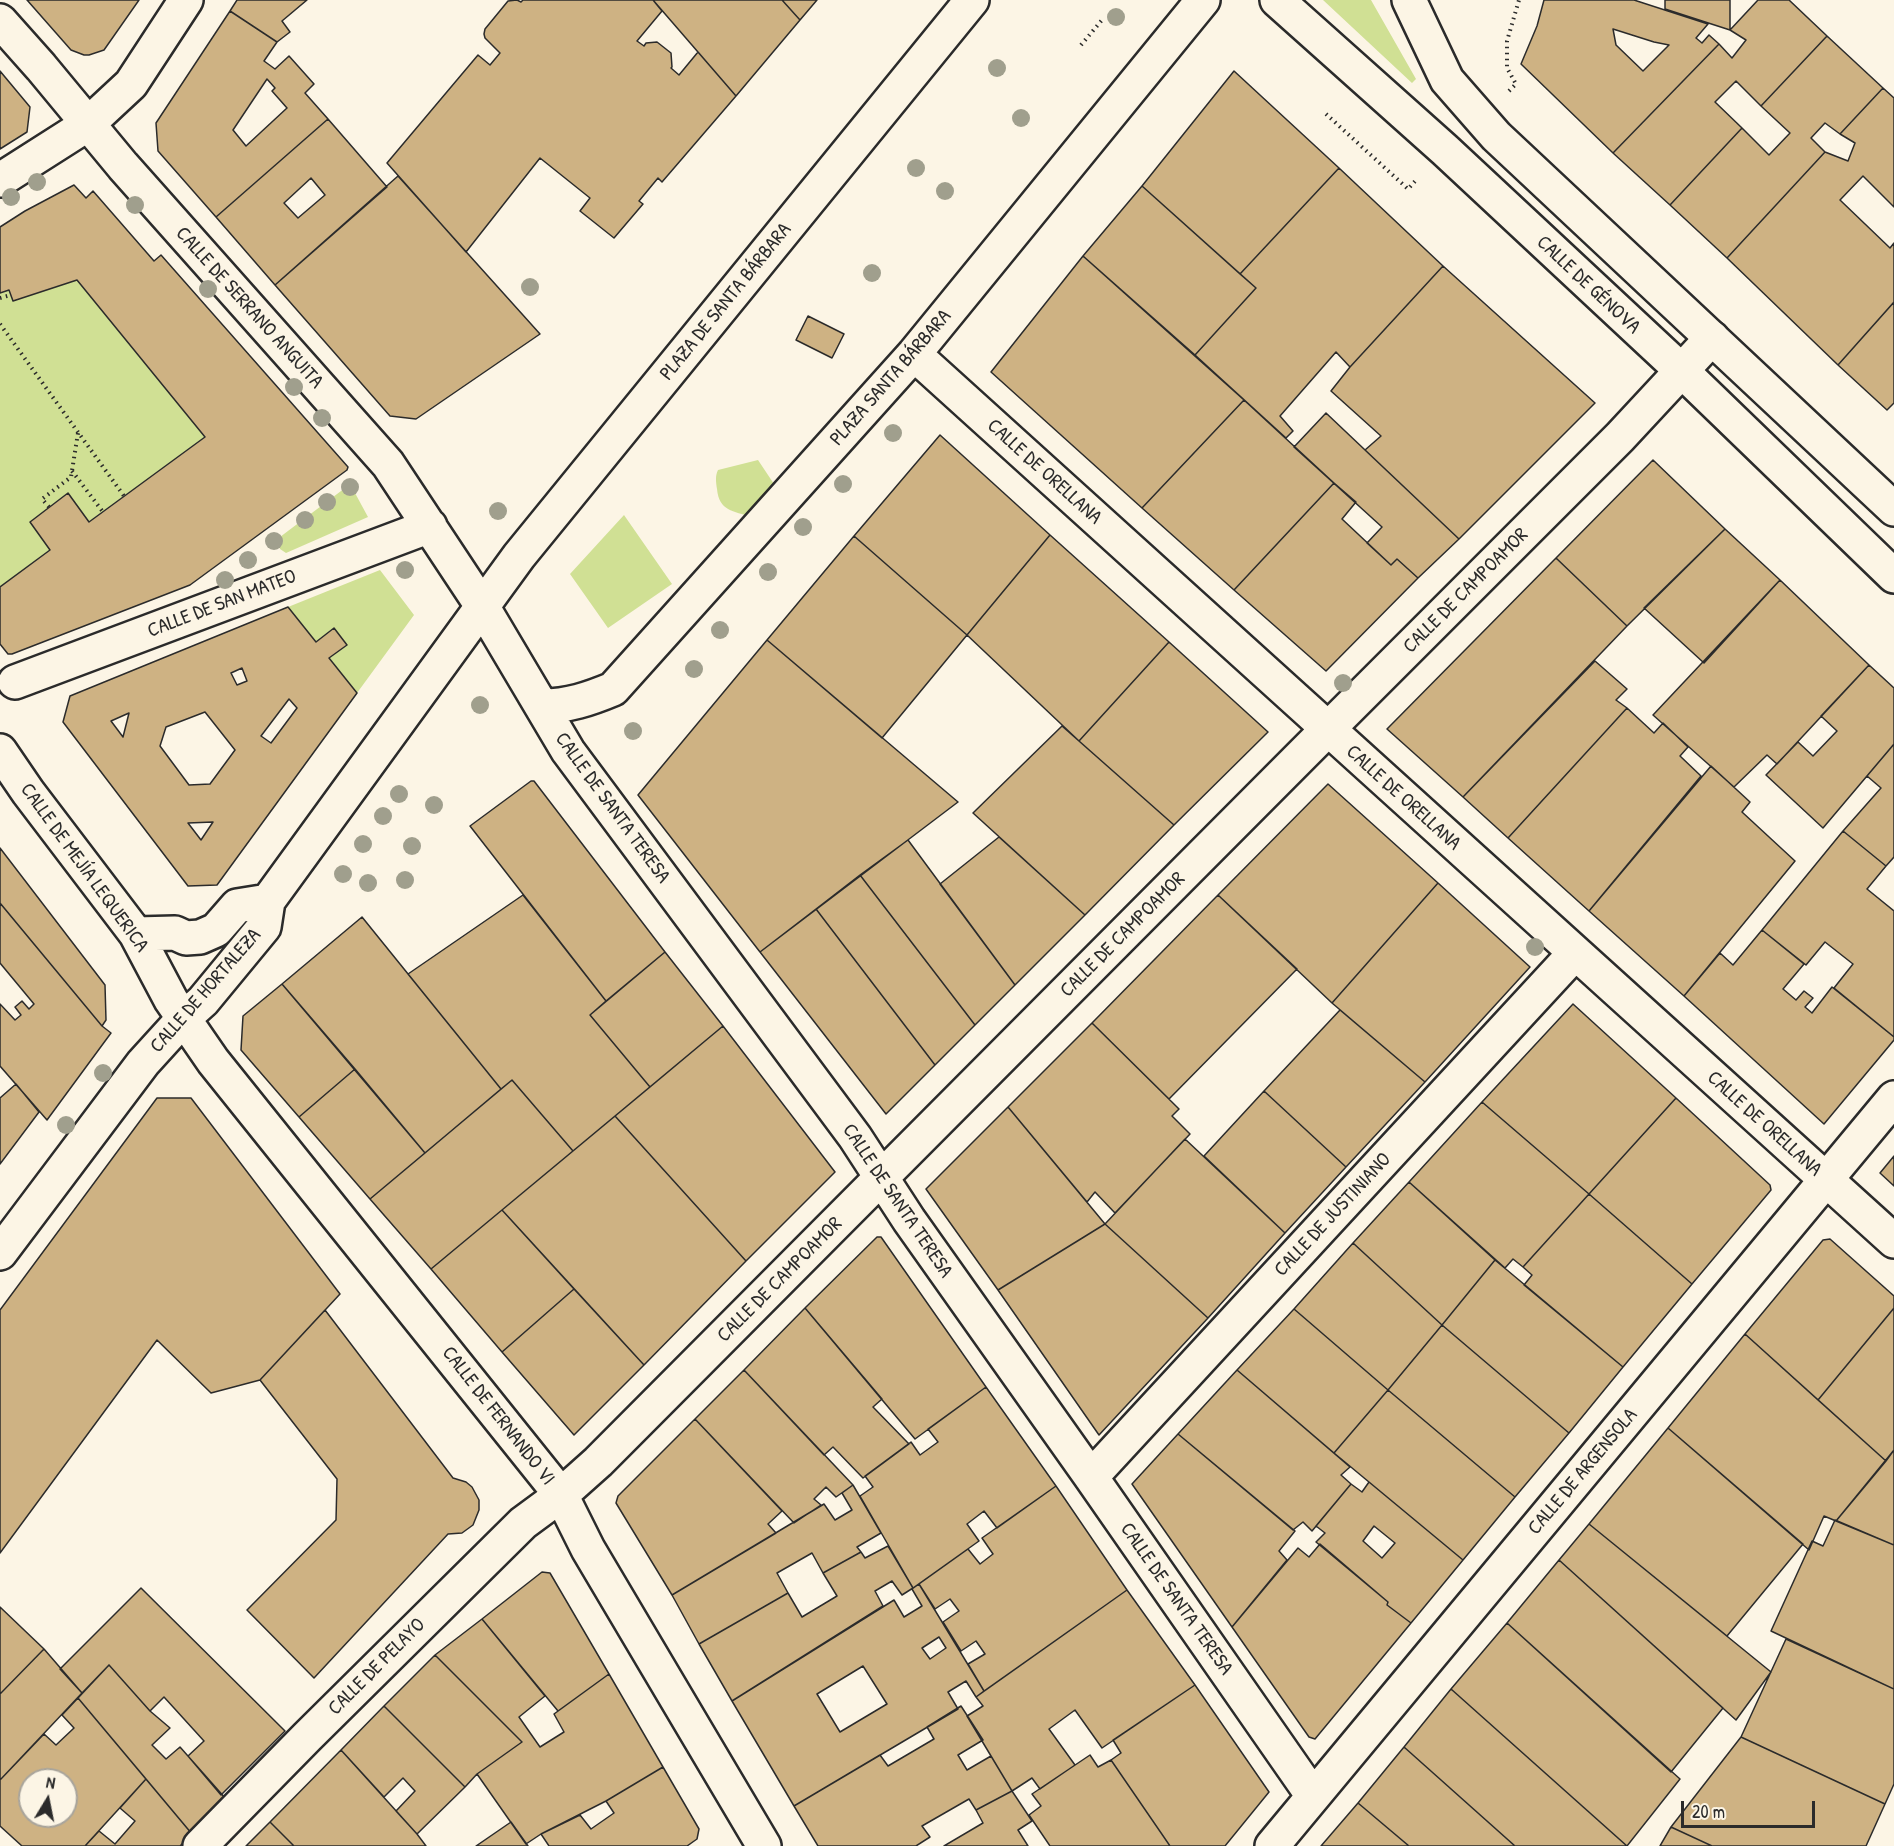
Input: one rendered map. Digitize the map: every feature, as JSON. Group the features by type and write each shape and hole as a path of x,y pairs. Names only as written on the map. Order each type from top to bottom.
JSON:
{"street":[{"path":"0,180 88,124 131,84 186,0"},
{"name":"PLAZA DE SANTA BÁRBARA","path":"482,606 519,556 972,0"},
{"name":"PLAZA SANTA BÁRBARA","path":"543,706 557,706 585,700 613,689 914,354 1203,0"},
{"name":"CALLE DE GÉNOVA","path":"1277,0 1453,158 1682,371 1894,576"},
{"path":"1409,0 1447,80 1496,136 1894,509"},
{"name":"CALLE DE SERRANO ANGUITA","path":"0,21 123,166 374,447 388,464 482,606"},
{"name":"CALLE DE CAMPOAMOR","path":"561,1495 607,1454 1620,437 1712,338"},
{"name":"CALLE DE ORELLANA","path":"914,354 1894,1241"},
{"name":"CALLE DE SAN MATEO","path":"15,682 430,526"},
{"name":"CALLE DE SANTA TERESA","path":"482,606 568,751 848,1127 909,1220 1313,1796"},
{"name":"CALLE DE HORTALEZA","path":"0,1253 143,1063 183,1019 203,1001 264,927 268,901 482,606"},
{"name":"CALLE DE MEJÍA LEQUERICA","path":"0,751 28,792 136,934 183,1019"},
{"path":"136,934 175,933 186,938 200,937 216,930 237,906 268,901"},
{"name":"CALLE DE JUSTINIANO","path":"1091,1477 1575,953"},
{"name":"CALLE DE FERNANDO VI","path":"183,1019 213,1061 561,1495 588,1549 751,1841"},
{"name":"CALLE DE ARGENSOLA","path":"1272,1846 1894,1098"},
{"name":"CALLE DE PELAYO","path":"200,1846 523,1523 561,1495"}],"path":[{"path":"1516,84 1506,68 1507,41 1519,0"},
{"path":"1081,45 1102,20"},
{"path":"1326,114 1408,189"},
{"path":"0,298 11,295"},
{"path":"0,324 124,496"},
{"path":"49,507 42,499 70,477 78,432"},
{"path":"72,470 103,512"}],"green space":[{"path":"1323,0 1371,0 1416,79 1412,83"},
{"path":"77,280 205,437 89,522 68,493 30,522 50,550 0,587 0,293 9,290 13,301"},
{"path":"758,460 778,490 752,517 728,509 718,496 716,475 718,470"},
{"path":"345,488 355,493 368,517 286,553 280,549 278,543 280,537"},
{"path":"624,515 672,584 608,628 570,574"},
{"path":"380,570 414,615 357,693 329,658 347,645 334,628 316,642 288,607"}],"building":[{"path":"27,0 139,0 104,50 84,55 71,50"},
{"path":"237,0 307,0 282,21 290,32 277,42 230,11"},
{"path":"523,0 653,0 662,11 637,41 644,46 646,43 657,42 671,53 671,68 679,75 698,52 736,96 662,182 658,178 639,201 643,204 614,238 580,211 590,198 540,158 466,252 387,163 478,55 490,65 500,53 485,38 485,29 508,1 521,2"},
{"path":"653,0 782,0 800,20 736,96"},
{"path":"782,0 817,0 800,20"},
{"path":"1544,0 1634,0 1708,24 1696,38 1702,43 1709,35 1719,44 1613,153 1521,64 1537,26","holes":["1613,29 1669,45 1643,71 1616,45"]},
{"path":"1665,0 1730,0 1730,30 1665,9"},
{"path":"1758,0 1789,0 1827,36 1761,106 1736,81 1715,102 1742,128 1670,205 1613,153 1719,44 1732,58 1746,40 1730,30"},
{"path":"230,11 277,42 264,61 275,69 289,56 314,84 305,93 328,119 216,217 158,151 156,123","holes":["267,79 275,88 272,91 287,108 246,146 233,130"]},
{"path":"1827,36 1883,88 1840,134 1825,123 1811,138 1825,152 1727,258 1670,205 1742,128 1769,155 1790,133 1761,106"},
{"path":"0,71 30,107 27,132 0,149"},
{"path":"1234,71 1339,168 1240,274 1142,186"},
{"path":"1883,88 1894,98 1894,207 1863,176 1840,200 1890,248 1894,243 1894,302 1838,365 1727,258 1825,152 1848,161 1855,143 1840,134"},
{"path":"328,119 387,187 275,285 216,217","holes":["311,178 325,195 298,218 284,203"]},
{"path":"1339,168 1443,266 1350,367 1336,352 1280,416 1293,431 1286,438 1195,355 1256,288 1240,274"},
{"path":"398,176 540,334 416,419 390,416 275,285"},
{"path":"74,185 86,198 93,191 154,261 161,255 348,467 347,470 190,585 8,654 0,644 0,587 50,550 30,522 68,493 89,522 205,437 77,280 13,301 9,290 0,293 0,227"},
{"path":"1142,186 1256,288 1195,355 1083,256"},
{"path":"1083,256 1244,400 1142,508 991,372"},
{"path":"1443,266 1595,403 1459,539 1365,450 1381,436 1331,391 1350,367"},
{"path":"1894,302 1894,403 1887,410 1838,365"},
{"path":"808,316 844,334 832,358 796,340"},
{"path":"1244,400 1334,483 1234,590 1142,508"},
{"path":"1326,413 1459,539 1418,578 1397,559 1391,565 1367,543 1382,527 1294,447"},
{"path":"940,435 1050,535 967,635 854,536"},
{"path":"1653,460 1725,529 1627,626 1556,558"},
{"path":"1334,483 1356,502 1342,519 1391,565 1397,559 1418,578 1326,671 1234,590"},
{"path":"1725,529 1780,580 1704,663 1644,608"},
{"path":"1050,535 1169,642 1079,741 967,635"},
{"path":"854,536 967,635 882,738 767,640"},
{"path":"1556,558 1627,626 1463,797 1387,729"},
{"path":"1780,580 1869,665 1777,764 1767,755 1734,787 1653,715"},
{"path":"288,607 316,642 334,628 347,645 329,658 357,693 217,885 188,886 63,722 70,696","holes":["242,668 247,681 237,685 231,673","289,699 297,708 271,743 261,736","205,712 235,750 210,784 189,785 160,746 166,727","129,713 123,737 111,721","213,822 201,840 188,823"]},
{"path":"767,640 958,802 760,952 638,795"},
{"path":"1169,642 1268,732 1174,825 1079,741"},
{"path":"1595,661 1627,689 1616,700 1627,708 1508,838 1463,797"},
{"path":"1869,665 1894,688 1894,744 1823,828 1766,775 1798,742 1813,756 1837,731 1821,716"},
{"path":"1627,708 1654,733 1663,723 1688,747 1680,756 1701,776 1589,911 1508,838"},
{"path":"1062,726 1174,825 1085,915 973,813"},
{"path":"1894,744 1894,857 1886,866 1843,831 1881,788 1867,776"},
{"path":"1711,766 1750,802 1742,812 1795,861 1684,996 1589,911"},
{"path":"534,781 665,952 606,1001 470,826"},
{"path":"1328,784 1438,883 1332,1003 1218,895"},
{"path":"1843,831 1886,866 1867,889 1894,911 1894,1037 1834,988 1853,964 1825,942 1806,965 1762,930"},
{"path":"999,837 1085,915 1015,985 940,884"},
{"path":"908,840 1015,985 975,1025 860,875"},
{"path":"0,848 105,985 106,1020 102,1026 0,903"},
{"path":"860,875 975,1025 935,1065 816,909"},
{"path":"1438,883 1530,967 1425,1082 1332,1003"},
{"path":"523,895 606,1001 590,1015 650,1087 573,1151 512,1080 501,1089 408,974"},
{"path":"1218,895 1297,969 1169,1099 1092,1023"},
{"path":"0,903 102,1026 111,1033 47,1120 0,1066 0,1004 15,1020 21,1015 15,1007 22,1001 29,1009 34,1004 0,963"},
{"path":"816,909 935,1065 886,1114 760,952"},
{"path":"362,917 501,1089 425,1153 282,984"},
{"path":"1762,930 1804,964 1783,989 1796,1000 1804,991 1813,998 1805,1007 1812,1013 1832,987 1894,1037 1894,1040 1824,1124 1684,996 1720,953 1733,965"},
{"path":"665,952 723,1026 650,1087 590,1015"},
{"path":"282,984 355,1069 299,1117 241,1050 243,1016"},
{"path":"1573,1004 1676,1098 1589,1194 1482,1102"},
{"path":"1340,1010 1425,1082 1346,1167 1264,1091"},
{"path":"1092,1023 1179,1109 1172,1116 1190,1134 1115,1213 1095,1192 1087,1202 1008,1107"},
{"path":"723,1026 835,1172 746,1261 615,1116"},
{"path":"355,1069 425,1153 370,1199 299,1117"},
{"path":"512,1080 573,1151 431,1269 370,1199"},
{"path":"16,1084 39,1112 0,1164 0,1098"},
{"path":"1264,1091 1346,1167 1285,1233 1204,1156"},
{"path":"157,1098 191,1098 340,1294 260,1380 211,1393 157,1340 0,1553 0,1310"},
{"path":"1676,1098 1770,1185 1771,1190 1692,1284 1589,1194"},
{"path":"1482,1102 1589,1194 1523,1267 1513,1259 1505,1268 1409,1182"},
{"path":"1008,1107 1105,1224 998,1290 926,1189"},
{"path":"615,1116 746,1261 644,1365 502,1210"},
{"path":"1185,1139 1285,1233 1208,1318 1105,1224"},
{"path":"1894,1156 1894,1186 1880,1173"},
{"path":"1409,1182 1495,1260 1442,1325 1353,1243"},
{"path":"1589,1194 1692,1284 1623,1367 1524,1285 1532,1275 1523,1267"},
{"path":"502,1210 574,1289 502,1352 431,1269"},
{"path":"1105,1224 1208,1318 1099,1435 998,1290"},
{"path":"877,1237 881,1237 986,1387 915,1439 805,1308"},
{"path":"1830,1239 1894,1296 1894,1308 1818,1400 1745,1334 1823,1240"},
{"path":"1353,1243 1442,1325 1388,1390 1294,1309"},
{"path":"1495,1260 1623,1367 1569,1433 1442,1325"},
{"path":"574,1289 644,1365 574,1435 502,1352"},
{"path":"805,1308 882,1399 873,1407 909,1444 863,1478 833,1447 824,1455 744,1370"},
{"path":"1894,1308 1894,1450 1886,1461 1818,1400"},
{"path":"1294,1309 1388,1390 1334,1453 1237,1370"},
{"path":"325,1310 453,1478 466,1482 472,1487 479,1500 479,1510 473,1525 462,1533 448,1534 314,1678 247,1610 336,1520 337,1479 260,1380"},
{"path":"1442,1325 1569,1433 1515,1497 1388,1390"},
{"path":"1745,1334 1886,1461 1836,1521 1824,1516 1809,1550 1668,1428"},
{"path":"744,1370 853,1485 836,1497 826,1487 814,1499 821,1505 794,1523 695,1419"},
{"path":"1237,1370 1350,1467 1341,1475 1351,1484 1312,1531 1303,1522 1293,1530 1178,1434"},
{"path":"986,1387 1056,1486 997,1528 984,1511 967,1524 979,1541 913,1588 860,1496 873,1487 865,1476 911,1442 920,1455 938,1442 928,1429"},
{"path":"1388,1390 1515,1497 1463,1560 1334,1453"},
{"path":"695,1419 782,1511 768,1524 776,1533 672,1595 616,1503 618,1496"},
{"path":"1668,1428 1803,1544 1727,1636 1589,1524"},
{"path":"1178,1434 1295,1531 1279,1551 1287,1560 1232,1627 1132,1484"},
{"path":"1894,1450 1894,1545 1836,1521"},
{"path":"1369,1482 1463,1560 1411,1623 1387,1605 1388,1602 1316,1542 1325,1533 1316,1526 1351,1484 1362,1492","holes":["1374,1526 1395,1543 1382,1558 1363,1541"]},
{"path":"853,1485 881,1533 857,1547 861,1552 823,1573 812,1553 777,1573 788,1593 699,1644 672,1595 824,1504 835,1520 852,1510 842,1493"},
{"path":"1056,1486 1127,1590 984,1691 968,1664 985,1654 976,1641 961,1651 943,1622 959,1611 950,1599 935,1609 919,1584 968,1549 980,1564 993,1554 982,1538"},
{"path":"1835,1520 1894,1545 1894,1689 1771,1631 1812,1541 1823,1546"},
{"path":"1589,1524 1771,1672 1736,1720 1559,1560"},
{"path":"1320,1544 1388,1602 1387,1605 1411,1623 1315,1739 1309,1737 1232,1627 1298,1548 1309,1557"},
{"path":"888,1546 913,1588 902,1595 892,1581 875,1591 883,1606 732,1701 699,1644 788,1593 802,1617 837,1596 823,1573 861,1552 865,1558"},
{"path":"1559,1560 1723,1708 1671,1772 1507,1623"},
{"path":"542,1572 550,1573 609,1674 558,1711 482,1619"},
{"path":"919,1584 984,1691 976,1697 966,1681 948,1692 958,1709 794,1806 732,1701 894,1600 904,1617 922,1606 912,1589","holes":["939,1637 946,1648 930,1659 922,1648","863,1666 887,1704 840,1732 817,1694"]},
{"path":"141,1588 285,1731 221,1795 188,1756 204,1741 164,1697 150,1711 109,1665 82,1693 60,1669"},
{"path":"1127,1590 1195,1685 1102,1748 1075,1710 1049,1729 1075,1765 1040,1789 1032,1778 1012,1791 967,1716 983,1706 976,1697"},
{"path":"0,1607 44,1649 0,1694"},
{"path":"482,1619 545,1696 519,1717 540,1747 564,1732 554,1714 609,1674 663,1767 526,1844 477,1774 522,1742 435,1655"},
{"path":"1507,1623 1680,1779 1627,1846 1451,1689"},
{"path":"1786,1639 1894,1689 1894,1784 1885,1804 1741,1737"},
{"path":"44,1649 82,1693 0,1780 0,1694"},
{"path":"435,1655 522,1742 477,1774 465,1787 384,1706"},
{"path":"109,1665 150,1711 170,1728 152,1745 166,1759 180,1747 226,1799 192,1834 78,1698"},
{"path":"1195,1685 1269,1792 1225,1846 1170,1846 1111,1760 1121,1753 1113,1740"},
{"path":"1451,1689 1627,1846 1515,1846 1404,1747"},
{"path":"78,1698 146,1779 85,1846 22,1846 0,1826 0,1780 44,1734 56,1745 74,1728 62,1715"},
{"path":"384,1706 465,1787 417,1834 396,1811 415,1791 403,1778 384,1797 341,1750"},
{"path":"961,1706 983,1740 958,1755 967,1770 991,1756 1012,1791 976,1810 969,1799 922,1826 930,1837 916,1846 818,1846 794,1806 880,1755 888,1766 934,1739 927,1727"},
{"path":"1741,1737 1885,1804 1866,1846 1712,1846 1671,1827"},
{"path":"1404,1747 1515,1846 1409,1846 1358,1803"},
{"path":"341,1750 426,1846 294,1846 270,1822"},
{"path":"1090,1755 1098,1767 1111,1760 1170,1846 1050,1846 1029,1815 1041,1806 1032,1794"},
{"path":"663,1767 699,1829 697,1839 687,1846 549,1846 541,1834 580,1815 591,1829 614,1813 606,1801"},
{"path":"146,1779 192,1834 180,1846 85,1846 99,1831 115,1844 135,1821 120,1808"},
{"path":"1012,1791 1032,1821 1018,1830 1028,1846 944,1846 983,1823 976,1810"},
{"path":"1358,1803 1409,1846 1321,1846"},
{"path":"270,1822 294,1846 246,1846"},
{"path":"511,1822 528,1846 476,1846"},
{"path":"1671,1827 1712,1846 1660,1846"}]}
